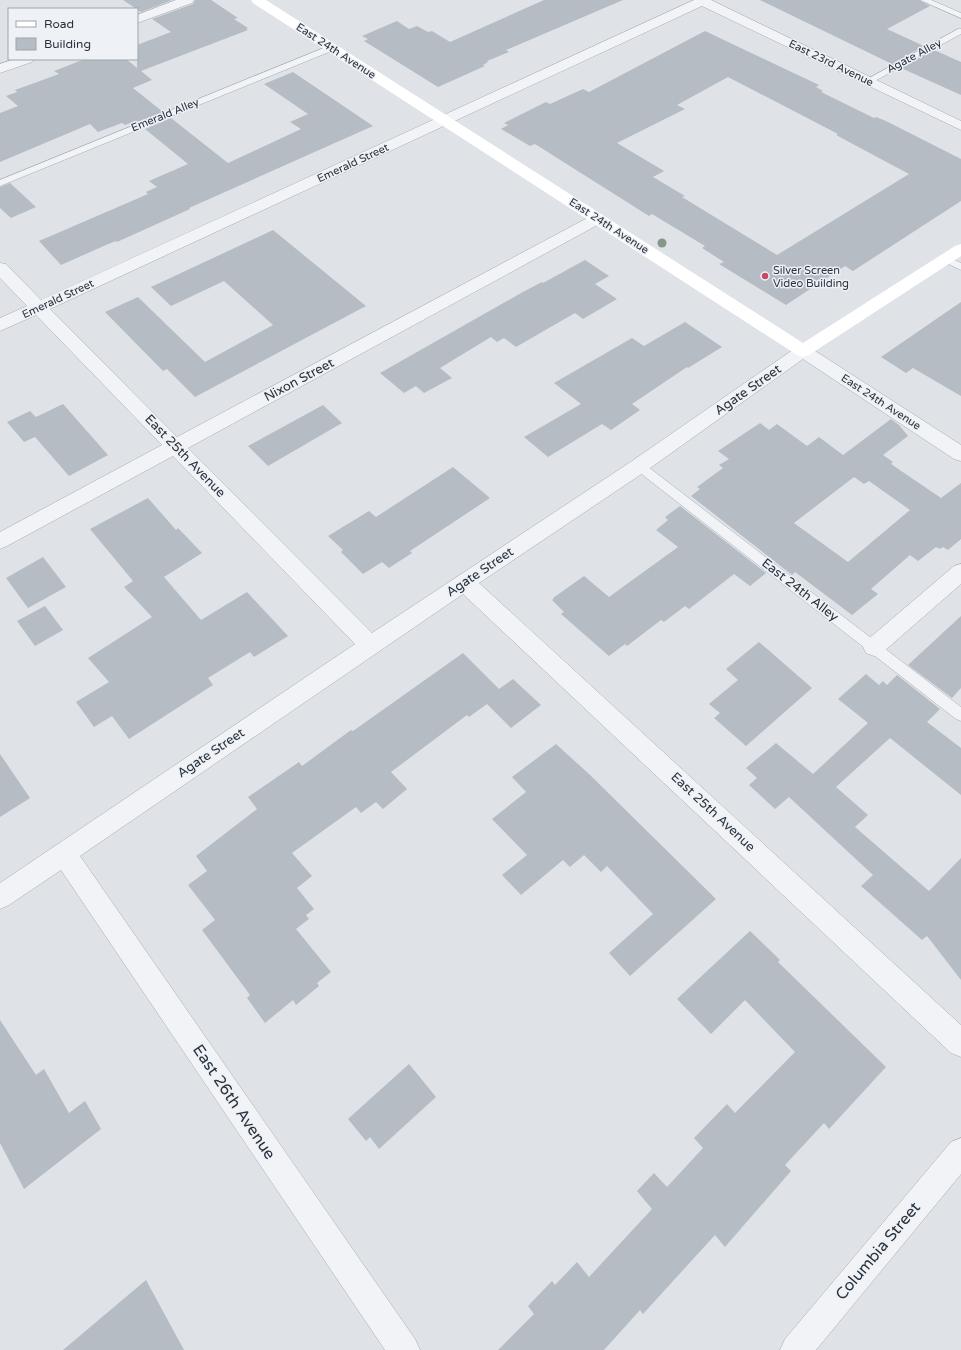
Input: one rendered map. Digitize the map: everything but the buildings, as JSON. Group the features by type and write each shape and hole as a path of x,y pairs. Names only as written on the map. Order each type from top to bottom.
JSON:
{"street":[{"path":"138,19 188,0"},
{"name":"East 24th Avenue","path":"256,0 597,218 961,454"},
{"name":"East 23rd Avenue","path":"703,0 961,126"},
{"name":"Emerald Street","path":"0,325 445,121 703,0"},
{"path":"0,69 24,60"},
{"name":"Nixon Street","path":"0,541 597,218"},
{"name":"Agate Street","path":"0,897 370,645 639,466 803,352 961,249"},
{"name":"East 25th Avenue","path":"0,268 177,446 370,645"},
{"path":"874,647 961,572"},
{"name":"East 25th Avenue","path":"464,582 961,1043"},
{"name":"East 26th Avenue","path":"64,854 404,1350"},
{"name":"Columbia Street","path":"796,1350 961,1152"}],"lane":[{"path":"924,0 961,16"},
{"name":"Agate Alley","path":"868,81 961,31"},
{"name":"Emerald Alley","path":"0,183 331,48"},
{"path":"946,259 961,267"},
{"name":"East 24th Alley","path":"639,466 961,715"}],"place":[{"name":"Silver Screen Video Building","path":"765,276"}]}
